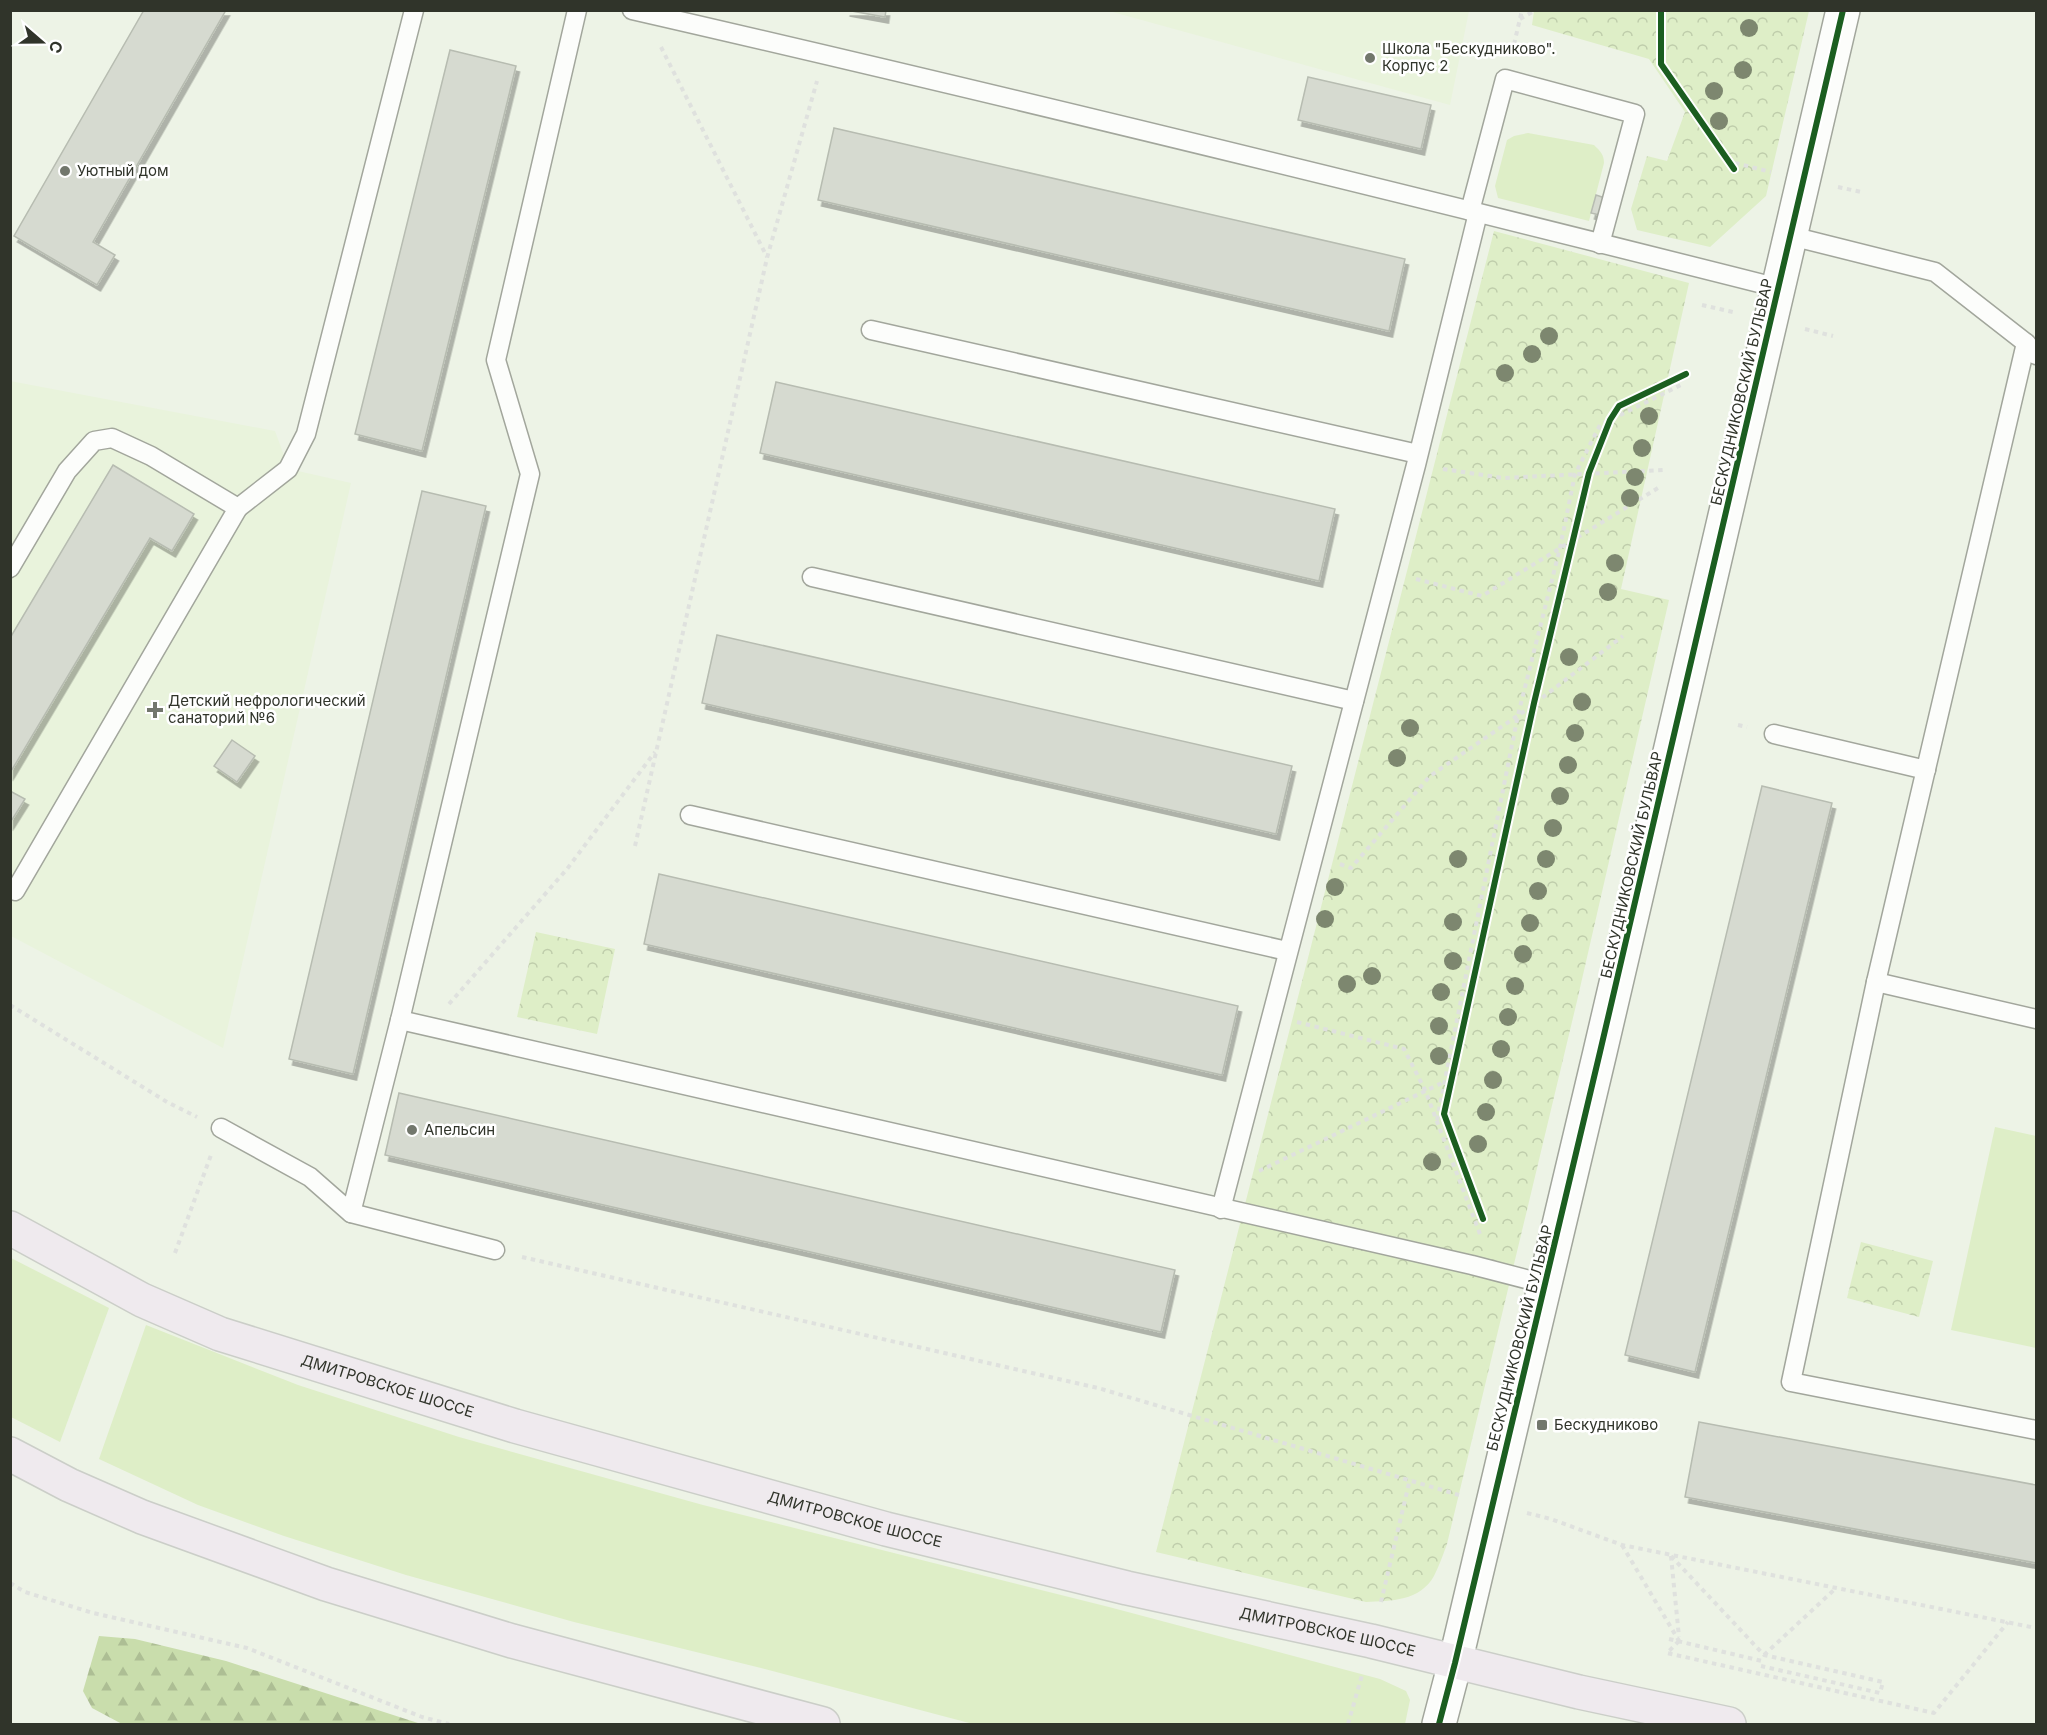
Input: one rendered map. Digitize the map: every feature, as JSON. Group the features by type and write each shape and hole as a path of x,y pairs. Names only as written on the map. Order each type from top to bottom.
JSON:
{"main road":[{"name":"ДМИТРОВСКОЕ ШОССЕ","path":"10,1228 142,1300 220,1334 515,1426 886,1528 1127,1588 1371,1641 1455,1663 1729,1725"},
{"path":"10,1454 69,1485 142,1517 326,1584 512,1641 824,1725"}],"street":[{"name":"БЕСКУДНИКОВСКИЙ БУЛЬВАР","path":"1439,1725 1545,1284 1843,10"}],"lane":[{"path":"10,889 15,891 238,508 288,469 306,434 414,10"},
{"path":"351,1213 400,1020 530,474 496,360 577,10"},
{"path":"639,12 824,54 1779,288"},
{"path":"1221,1209 1417,460 1505,80 1635,114 1600,244"},
{"path":"1791,236 1935,272 2031,349 1876,981 1791,1382 2037,1430"},
{"path":"871,330 1417,460"},
{"path":"10,568 67,471 94,441 112,438 141,451 238,508"},
{"path":"812,578 1354,701"},
{"path":"1774,734 1926,770"},
{"path":"690,815 1287,951"},
{"path":"1876,981 2037,1019"},
{"path":"400,1020 1472,1265 1545,1284"},
{"path":"221,1128 310,1177 351,1213 495,1250"}],"path":[{"path":"1505,80 1522,10"},
{"path":"1520,19 1536,10"},
{"path":"639,12 767,258"},
{"path":"635,846 767,258 824,54"},
{"path":"1727,159 1734,166 1772,172"},
{"path":"1837,187 1861,192"},
{"path":"1702,305 1740,314"},
{"path":"1804,328 1833,336"},
{"path":"1437,1120 1518,714 1560,548 1575,474 1600,425 1683,384"},
{"path":"1606,430 1619,405"},
{"path":"1417,460 1503,478 1663,470"},
{"path":"1586,485 1593,463"},
{"path":"1388,571 1482,596 1659,488"},
{"path":"1570,552 1575,530"},
{"path":"1315,855 1352,868 1430,776 1534,703 1623,636"},
{"path":"1531,714 1537,692"},
{"path":"428,1027 567,869 657,749"},
{"path":"10,1005 166,1102 221,1128 175,1253"},
{"path":"1444,1114 1467,1012"},
{"path":"1270,1016 1404,1049 1425,1090 1480,1234"},
{"path":"1226,1187 1444,1082"},
{"path":"495,1250 1098,1388 1460,1495"},
{"path":"1381,1602 1410,1479"},
{"path":"1526,1513 1551,1519 1622,1545 2037,1628"},
{"path":"1622,1545 1680,1641"},
{"path":"1671,1556 1680,1641"},
{"path":"1669,1639 1880,1693 1883,1682 1764,1655 1671,1556"},
{"path":"10,1583 25,1592 93,1613 247,1648 422,1717 449,1725"},
{"path":"1764,1655 1836,1589"},
{"path":"1680,1641 1667,1653 1934,1713 2008,1622"},
{"path":"1348,1725 1362,1674"}],"shaded area":[{"name":"Школа \"Бескудниково\". Корпус 2","path":"1109,11 1469,11 1450,105"},
{"name":"Детский нефрологический санаторий №6","path":"10,381 275,431 289,469 351,483 223,1048 11,936"}],"green space":[{"path":"1534,11 1809,11 1766,196 1710,247 1637,230 1631,209 1647,156 1667,161 1685,112 1649,59 1532,25"},
{"path":"1528,133 1594,145 1601,153 1604,163 1589,221 1498,198 1495,186 1507,140"},
{"path":"1494,231 1689,283 1621,589 1669,600 1577,1001 1447,1544 1434,1576 1421,1590 1404,1598 1366,1602 1156,1552"},
{"path":"536,932 615,949 597,1034 517,1017"},
{"path":"1995,1127 2036,1136 2036,1348 1951,1330"},
{"path":"1861,1242 1933,1261 1919,1317 1847,1298"},
{"path":"11,1258 109,1308 60,1442 11,1417"},
{"path":"146,1325 298,1385 459,1437 703,1505 1109,1607 1380,1679 1406,1691 1410,1700 1405,1724 973,1724 574,1622 406,1575 284,1536 198,1505 99,1459"},
{"path":"99,1636 135,1639 226,1661 421,1724 122,1724 92,1708 83,1691"}],"building":[{"path":"144,10 226,10 93,242 115,255 97,285 14,236"},
{"path":"846,10 886,10 885,17"},
{"path":"450,50 516,66 422,451 355,434"},
{"path":"1308,77 1431,105 1421,149 1298,120"},
{"path":"834,128 1405,259 1389,331 818,200"},
{"path":"1596,195 1608,199 1604,216 1591,213"},
{"path":"776,382 1335,509 1319,581 760,453"},
{"path":"113,465 194,514 172,551 150,538 10,773 10,638"},
{"path":"422,491 486,506 353,1074 289,1059"},
{"path":"717,635 1292,766 1276,834 702,703"},
{"path":"232,740 255,756 237,782 214,766"},
{"path":"1762,786 1832,803 1695,1372 1625,1355"},
{"path":"10,791 25,799 10,823"},
{"path":"659,874 1238,1006 1222,1075 644,944"},
{"path":"399,1093 1175,1270 1161,1332 385,1155"},
{"path":"1699,1422 2036,1485 2036,1563 1685,1497"}],"cycle path":[{"path":"1661,10 1661,64 1734,169"},
{"path":"1439,1724 1600,1052 1843,10"},
{"path":"1483,1219 1444,1114 1534,703 1589,473 1610,420 1619,406 1686,374"}],"place":[{"name":"Школа \"Бескудниково\". Корпус 2","path":"1370,58"},
{"name":"Уютный дом","path":"65,171"},
{"name":"Детский нефрологический санаторий №6","path":"155,710"},
{"name":"Апельсин","path":"412,1130"},
{"name":"Бескудниково","path":"1542,1425"}]}
